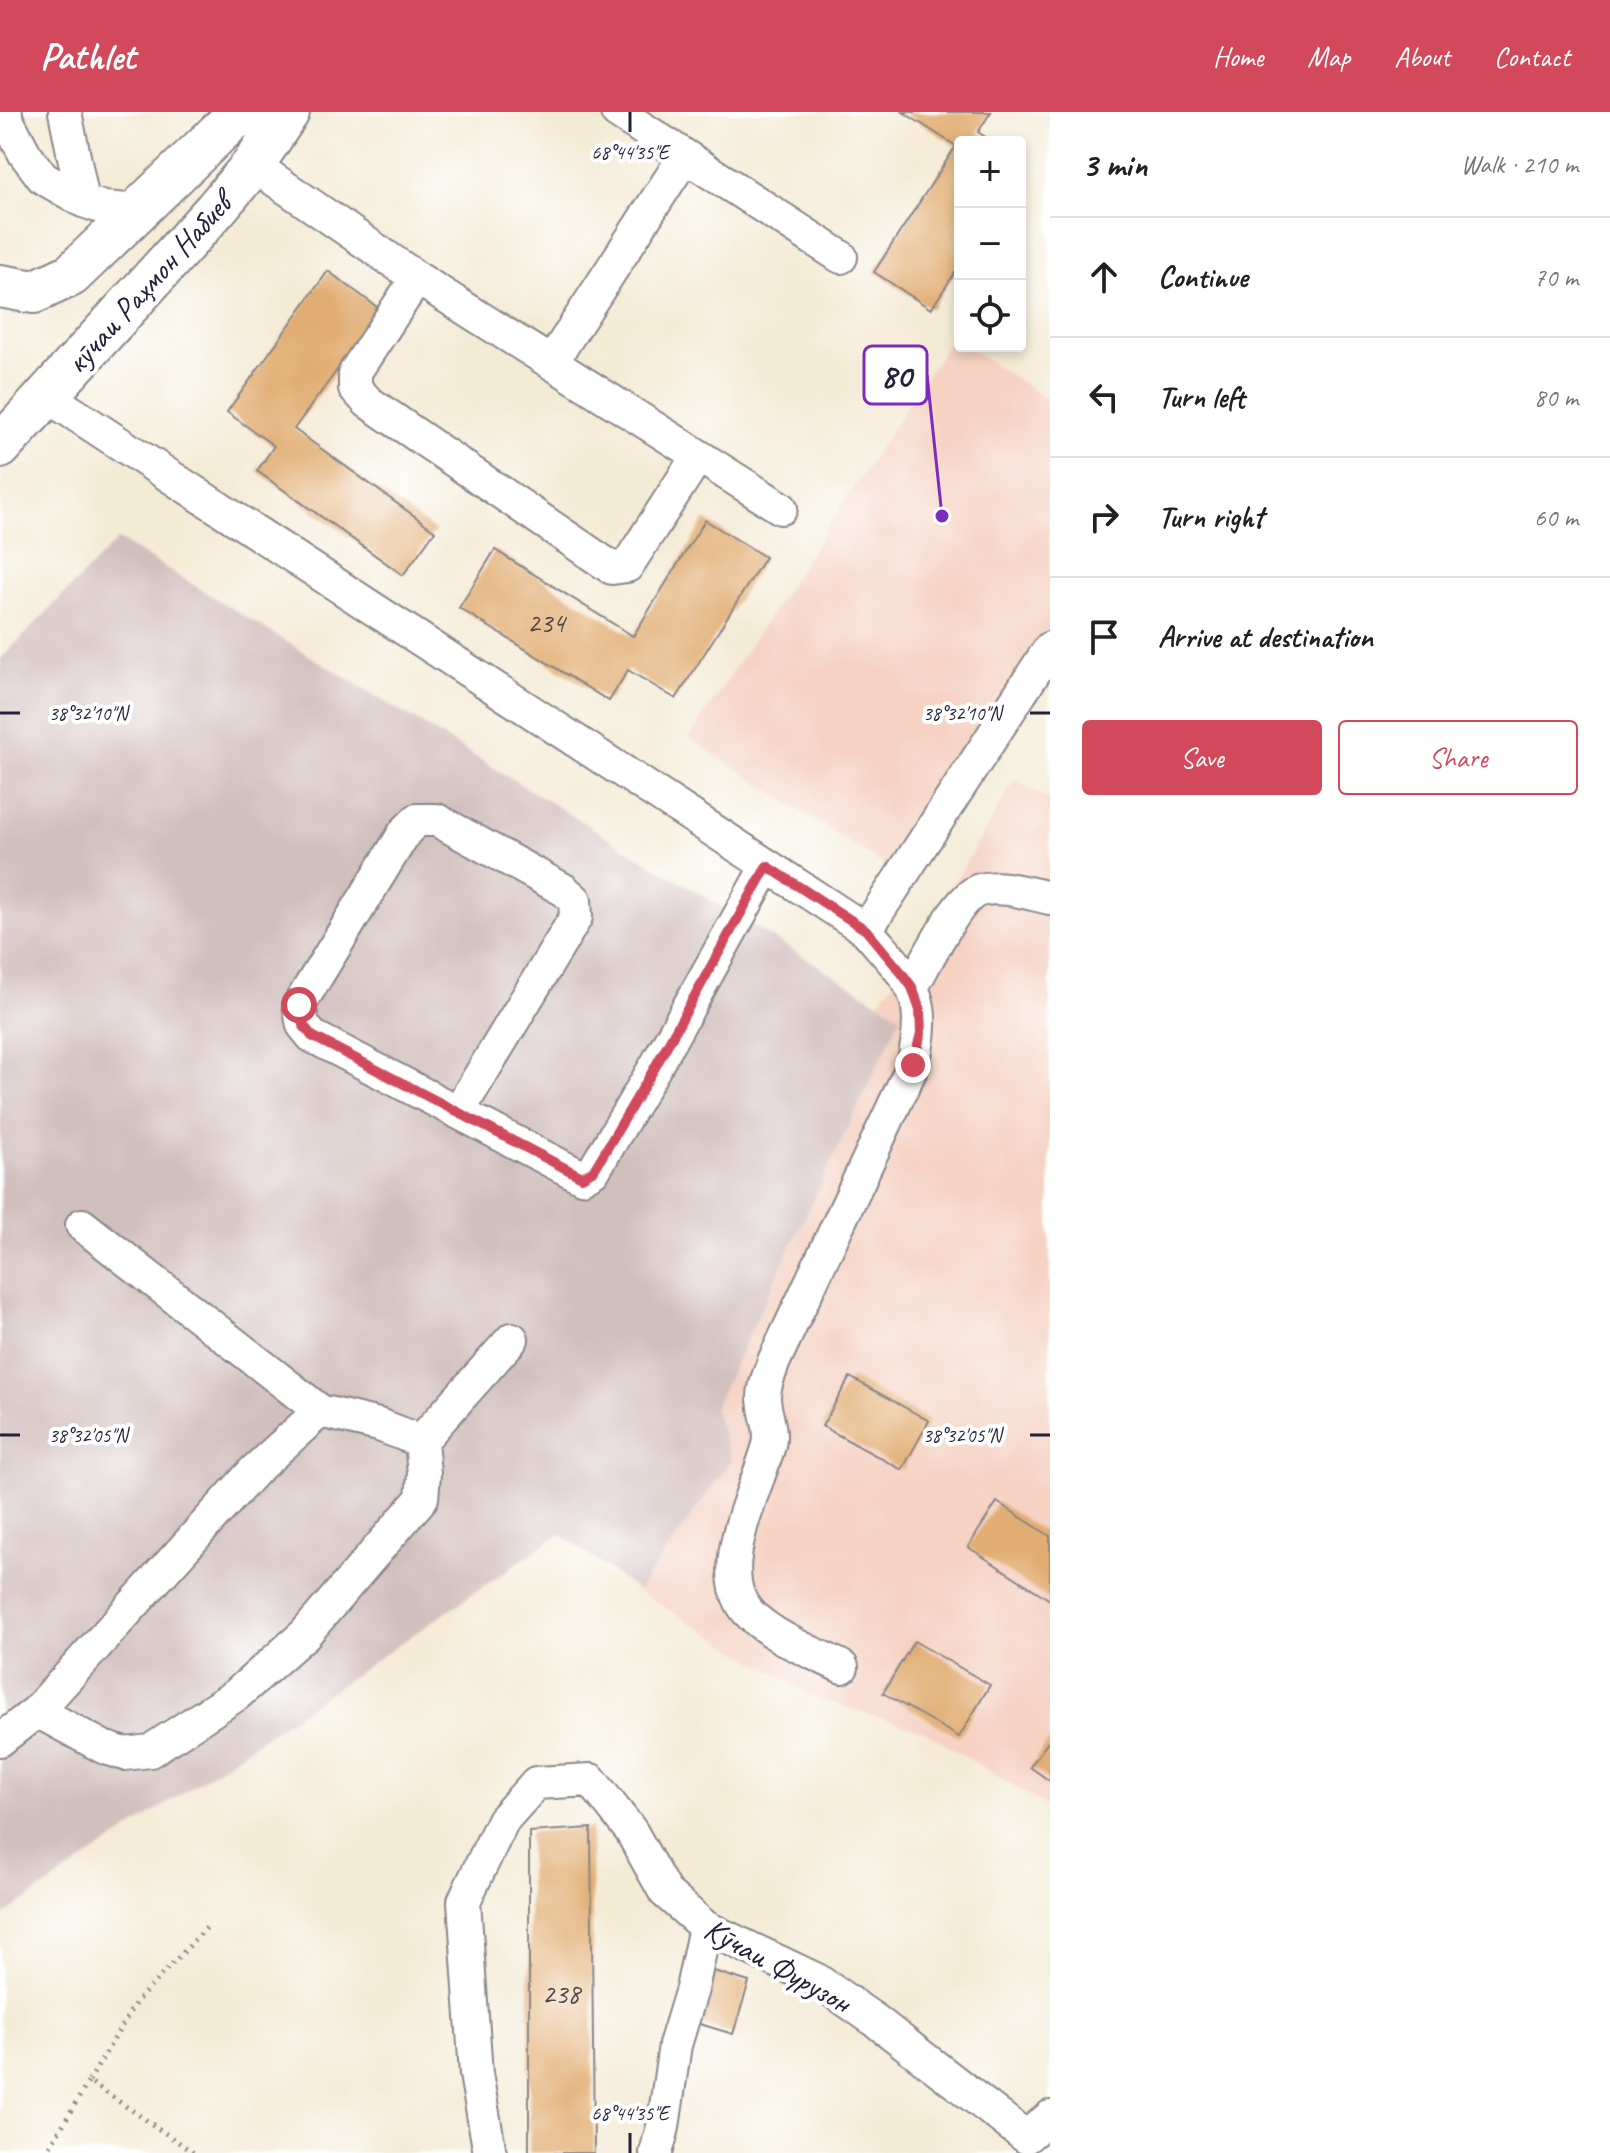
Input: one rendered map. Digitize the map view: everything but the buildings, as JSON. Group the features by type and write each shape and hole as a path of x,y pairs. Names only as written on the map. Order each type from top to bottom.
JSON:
{"main road":[{"path":"0,286 34,292 71,275 231,121 245,112"},
{"name":"кӯчаи Раҳмон Набиев","path":"0,447 253,165 288,112"}],"street":[{"path":"6,112 6,118 25,154 43,178 83,201 104,208 140,211"},
{"path":"65,112 83,201"},
{"path":"617,112 841,257"},
{"path":"551,363 685,156"},
{"path":"253,165 417,278 781,508"},
{"path":"417,278 355,372 355,388 368,402 612,568 627,566 698,456"},
{"path":"47,396 866,930 906,979 921,1018 921,1033 913,1065 774,1361 764,1398 771,1436 736,1548 735,1578 741,1603 751,1615 769,1629 842,1667"},
{"path":"866,930 1050,648"},
{"path":"458,1112 576,917 575,900 564,890 437,820 417,820 405,832 299,1005 303,1025 312,1036 582,1177 594,1170 767,866"},
{"path":"906,979 963,901 979,890 997,889 1050,898"},
{"path":"82,1225 320,1411 379,1425 421,1441"},
{"path":"37,1711 103,1747 125,1754 150,1751 236,1695 305,1634 422,1498 424,1474 421,1441 512,1339"},
{"path":"0,1740 37,1711 254,1471 320,1411"},
{"name":"Кӯчаи Фурузон","path":"490,2153 476,2074 464,1901 503,1820 536,1783 591,1780 631,1831 665,1892 705,1927 817,1980 1031,2136"},
{"path":"656,2153 675,2045 692,1989 705,1927"}],"path":[{"path":"46,2153 136,2002 210,1924"},
{"path":"89,2081 194,2153"}],"shaded area":[{"path":"952,337 954,352 975,352 1050,401 1050,632 893,871 689,738"},
{"path":"118,539 901,1016 714,1407 731,1460 638,1591 560,1534 0,1918 0,660"},
{"path":"1015,779 1050,801 1050,1809 926,1732 816,1698 638,1591 731,1460 714,1407 900,1017 878,1002 901,972"}],"place":[{"name":"80","path":"942,516"}],"route":[{"path":"299,1005 303,1025 312,1036 582,1177 594,1170 767,866 866,930 901,972 912,987 920,1010 921,1033 913,1065"}]}
